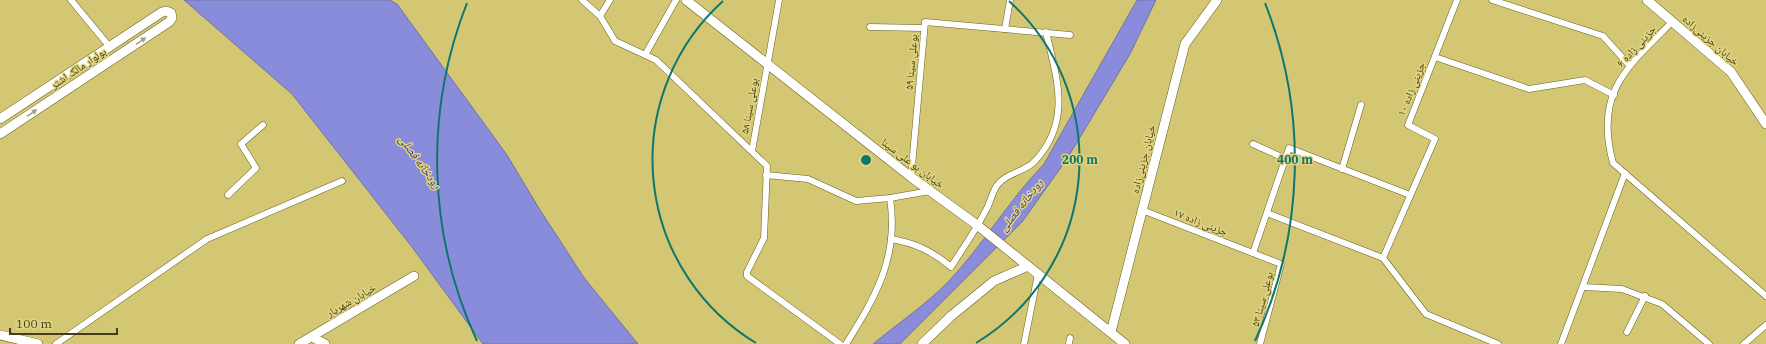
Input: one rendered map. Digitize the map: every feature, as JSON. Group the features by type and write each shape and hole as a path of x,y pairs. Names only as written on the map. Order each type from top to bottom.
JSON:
{"main road":[{"name":"خیابان بو علی سینا","path":"686,0 911,177 977,225 1125,344"},
{"name":"خیابان جزینی‌زاده","path":"1111,332 1185,44 1217,0"},
{"name":"خیابان جزینی‌زاده","path":"1647,0 1731,72 1763,113 1766,124"},
{"name":"بولوار مالک اشتر","path":"0,119 162,12 166,10 171,13 172,18 169,22 0,134"},
{"path":"922,344 951,316 994,281 1028,266"},
{"name":"خیابان شهریار","path":"299,344 414,276"},
{"path":"0,335 34,343"},
{"path":"312,337 325,344"}],"street":[{"path":"71,0 109,46"},
{"path":"582,0 600,16 615,41 656,60 767,166 764,238 747,272 747,276 840,344"},
{"path":"600,16 610,0"},
{"path":"645,55 676,0"},
{"name":"بوعلی سینا ۵۸","path":"752,152 779,0"},
{"path":"1005,29 1010,0"},
{"name":"جزینی زاده ۱۰","path":"1383,258 1435,138 1408,125 1457,0"},
{"path":"1492,0 1603,36 1629,65"},
{"name":"بوعلی سینا ۵۹","path":"911,177 924,22 1070,35"},
{"name":"جزینی زاده ۶","path":"1672,22 1629,65 1620,79 1607,117 1607,140 1613,163 1766,296"},
{"path":"870,27 924,28"},
{"path":"891,239 908,242 923,248 938,256 951,267 974,233 999,183 1014,173 1027,168 1035,161 1055,129 1059,106 1057,75 1046,32"},
{"path":"1435,57 1529,90 1585,80 1614,95"},
{"path":"1342,169 1361,105"},
{"path":"228,195 256,168 241,144 263,125"},
{"path":"1253,144 1286,158"},
{"path":"1253,253 1289,148 1410,196"},
{"path":"1561,344 1626,173"},
{"path":"766,175 808,179 856,201 890,198 930,191"},
{"path":"56,344 207,239 342,181"},
{"path":"846,344 880,285 887,262 891,239 890,198"},
{"name":"جزینی زاده ۱۷","path":"1142,210 1253,253"},
{"path":"1267,213 1383,258 1426,314 1498,344"},
{"name":"بوعلی سینا ۵۳","path":"1253,253 1281,264 1260,344"},
{"path":"1024,344 1038,274"},
{"path":"1583,287 1622,289 1645,296 1662,304 1709,344"},
{"path":"1627,332 1645,296"},
{"path":"1744,344 1766,325"}],"water":[{"name":"رودخانه فصلی","path":"184,0 390,0 397,4 507,155 540,210 585,279 638,344 483,344 412,247 292,94"},
{"name":"رودخانه فصلی","path":"1137,0 1156,0 1130,54 1067,159 1022,222 900,344 873,344 920,307 946,284 959,270 1031,178 1044,164"}]}
